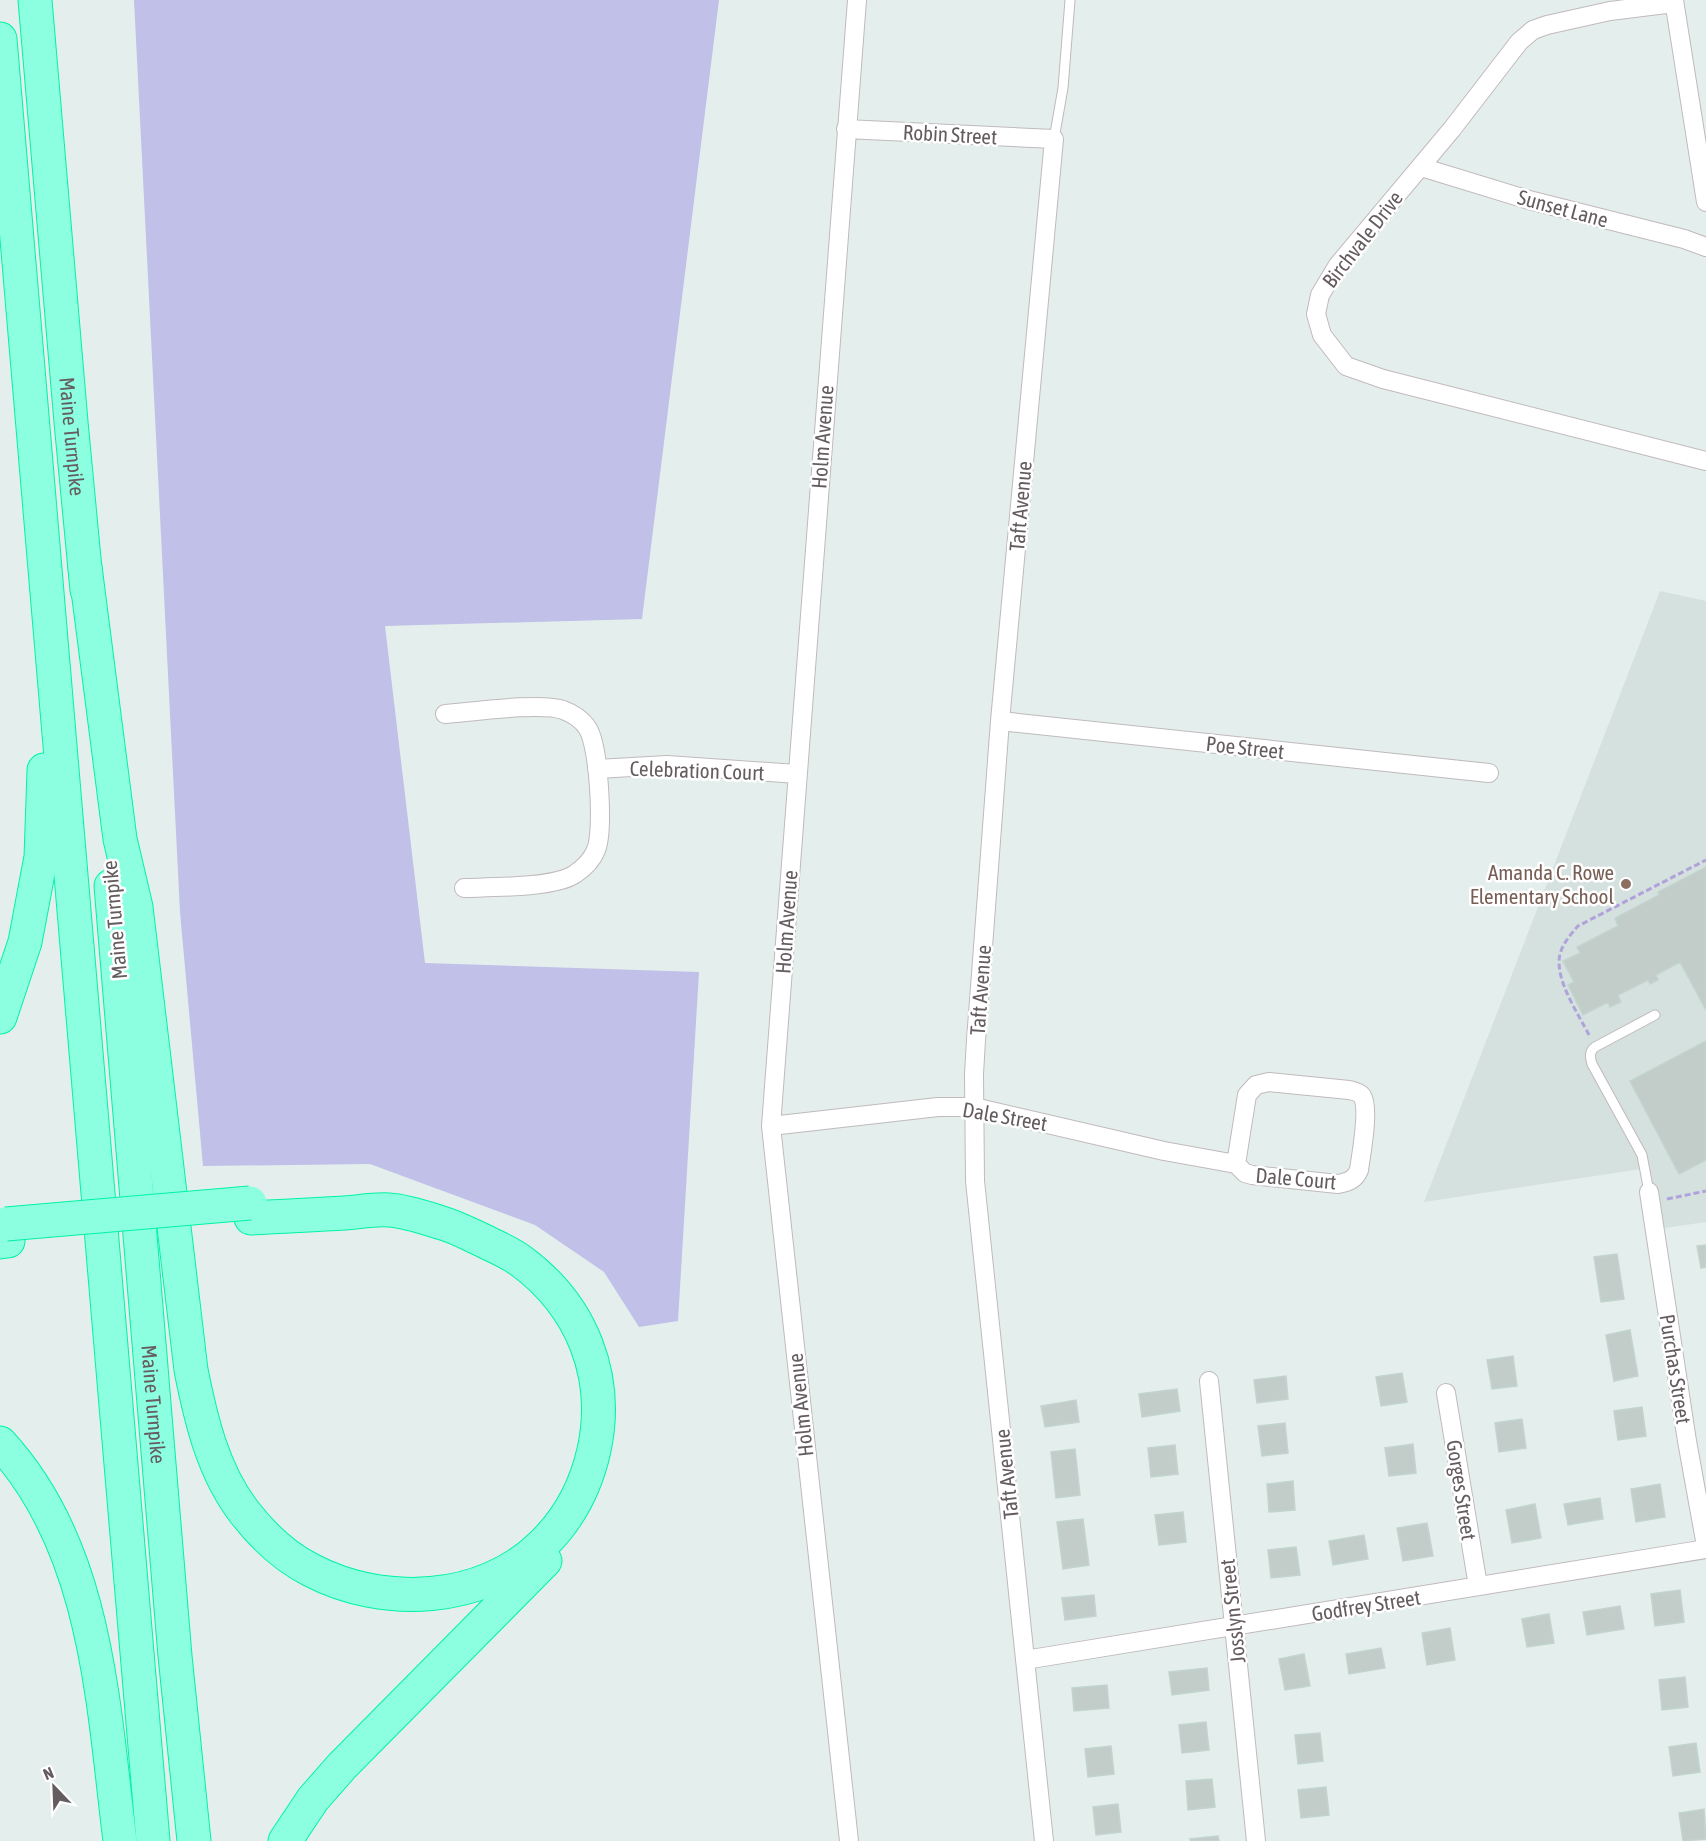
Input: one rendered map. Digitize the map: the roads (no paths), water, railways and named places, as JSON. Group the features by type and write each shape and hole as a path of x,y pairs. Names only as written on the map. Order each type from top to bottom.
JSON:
{"highway":[{"name":"Maine Turnpike","path":"35,0 70,422 85,567 173,1632 194,1841"},
{"name":"Maine Turnpike","path":"0,39 153,1841"},
{"path":"85,567 120,839 136,907 191,1370 200,1413 213,1454 232,1494 244,1512 274,1544 309,1569 350,1587 372,1592 416,1595 459,1589 499,1575 518,1564 542,1545 575,1505 590,1468 599,1426 599,1395 593,1363 576,1323 551,1287 519,1259 466,1231 444,1223 389,1210 250,1210"},
{"path":"0,1017 25,942 41,857 44,752 58,728"},
{"path":"3,1233 250,1210 390,1193 443,1203 528,1246 560,1273 597,1325 614,1365 621,1408 620,1429 611,1471 592,1510 443,1666 342,1766 313,1799 285,1841"},
{"path":"0,1443 30,1483 53,1521 71,1561 84,1604 94,1646 104,1711 120,1841"}],"street":[{"name":"Holm Avenue","path":"849,1841 771,1126 857,0"},
{"name":"Birchvale Drive","path":"1674,2 1610,11 1533,30 1519,42 1338,265 1320,295 1316,314 1322,334 1346,366 1383,379 1706,460"},
{"path":"1674,2 1706,202"},
{"name":"Robin Street","path":"846,129 1054,139"},
{"name":"Taft Avenue","path":"1044,1841 975,1181 974,1107 976,1040 1000,722 1054,139"},
{"name":"Sunset Lane","path":"1420,166 1529,200 1684,239 1706,247"},
{"path":"445,714 545,707 562,709 576,716 587,727 593,740 597,769 599,832 596,850 586,866 572,876 555,882 464,888"},
{"name":"Poe Street","path":"1000,722 1489,773"},
{"name":"Celebration Court","path":"597,769 667,765 797,774"},
{"name":"Dale Court","path":"1269,1082 1303,1085 1356,1091 1362,1096 1365,1110 1359,1170 1352,1180 1338,1184 1251,1175 1245,1173 1236,1164 1247,1095 1256,1085 1269,1082"},
{"name":"Dale Street","path":"771,1126 938,1107 974,1107 1164,1151 1236,1164"},
{"name":"Purchas Street","path":"1650,1198 1687,1441 1706,1548"},
{"name":"Josslyn Street","path":"1209,1381 1256,1841"},
{"name":"Gorges Street","path":"1446,1393 1478,1586"},
{"name":"Godfrey Street","path":"1025,1660 1706,1548"}],"lane":[{"path":"1054,139 1064,88 1070,0"},
{"path":"1650,1198 1642,1155 1590,1057 1595,1047 1655,1015"}],"place":[{"name":"Amanda C. Rowe Elementary School","path":"1626,884"}]}
